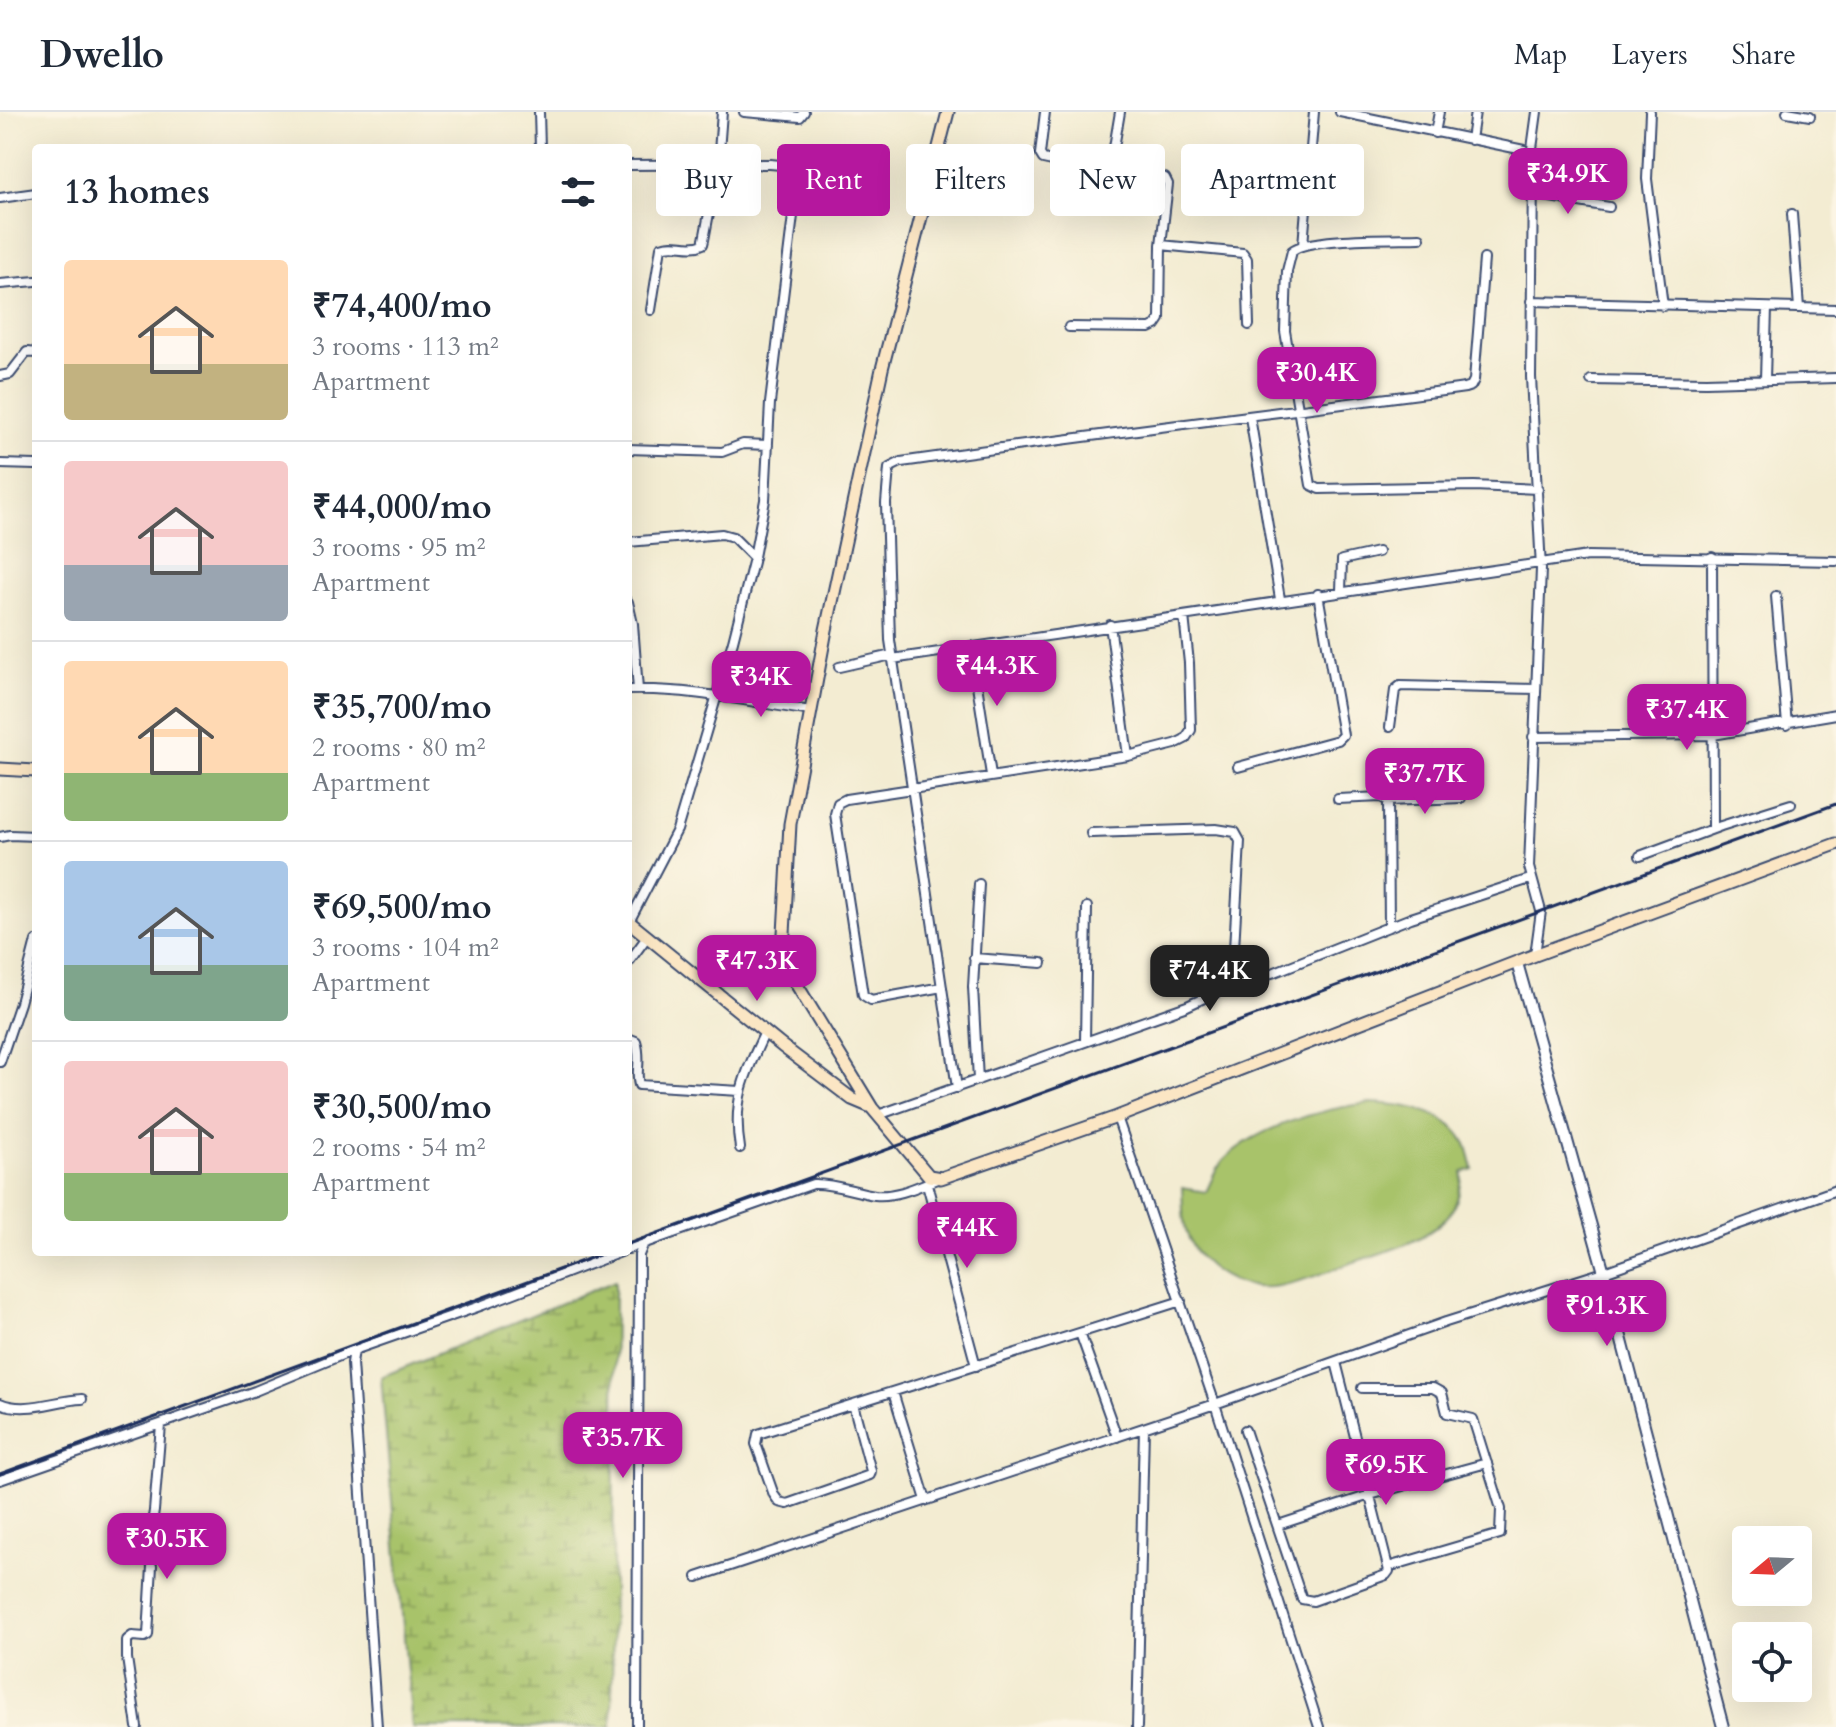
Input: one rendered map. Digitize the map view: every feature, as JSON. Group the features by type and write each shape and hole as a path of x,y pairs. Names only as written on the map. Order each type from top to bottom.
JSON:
{"main road":[{"path":"948,112 882,369 811,711 790,824 783,952 789,972 875,1111 932,1182 1117,1117 1535,955 1836,844"},
{"path":"0,769 32,771"},
{"path":"632,924 852,1099 875,1111"}],"street":[{"path":"539,112 540,144"},
{"path":"720,144 722,112"},
{"path":"744,112 800,117 804,112"},
{"path":"1045,112 1041,158 1050,160"},
{"path":"1115,144 1120,112"},
{"path":"1303,245 1314,112"},
{"path":"1340,112 1381,116 1435,133 1524,150 1531,156"},
{"path":"1435,133 1439,112"},
{"path":"1471,140 1475,112"},
{"path":"1535,955 1541,911 1530,879 1541,564 1531,377 1531,156 1537,112"},
{"path":"1650,112 1647,179 1663,306"},
{"path":"1787,112 1810,116"},
{"path":"632,165 656,165"},
{"path":"632,914 677,830 754,558 765,500 770,403 798,170 792,166 761,166"},
{"path":"1165,179 1168,189 1165,213"},
{"path":"0,198 32,194"},
{"path":"1532,194 1609,207"},
{"path":"1792,214 1799,308"},
{"path":"651,310 661,247 669,244 695,247 703,244 708,216"},
{"path":"1069,327 1150,328 1156,325 1160,319 1165,216"},
{"path":"1420,238 1361,239 1303,245 1295,247 1289,258 1285,313 1288,348 1309,479 1314,487 1538,489"},
{"path":"1161,245 1243,253 1247,259 1249,325"},
{"path":"957,1088 892,657 886,503 888,472 893,465 1036,443 1471,386 1477,355 1484,259"},
{"path":"0,284 32,281"},
{"path":"1531,301 1836,309"},
{"path":"1765,379 1767,308"},
{"path":"0,376 10,374 27,352 32,353"},
{"path":"1591,380 1706,382 1836,378"},
{"path":"1250,417 1280,599"},
{"path":"632,449 722,452 743,444 768,445"},
{"path":"0,464 32,465"},
{"path":"632,542 722,534 733,537 754,558"},
{"path":"1341,591 1342,560 1378,552"},
{"path":"839,667 1280,599 1599,555 1836,561"},
{"path":"1712,557 1713,829"},
{"path":"1238,767 1338,740 1343,735 1318,594"},
{"path":"1776,596 1787,725"},
{"path":"942,987 871,1000 863,995 835,810 838,803 911,787 1128,756 1185,739 1191,730 1184,616"},
{"path":"1110,625 1128,756"},
{"path":"971,646 991,775"},
{"path":"632,648 638,690"},
{"path":"1390,727 1395,690 1400,686 1536,689"},
{"path":"632,690 717,696 811,711"},
{"path":"1533,737 1713,735 1787,725 1836,714"},
{"path":"1338,799 1381,797 1388,801 1461,798"},
{"path":"1388,801 1389,927"},
{"path":"1640,856 1791,804"},
{"path":"1091,833 1216,829 1235,832 1240,841 1232,985"},
{"path":"0,837 32,836"},
{"path":"875,1111 957,1088 1187,1006 1232,985 1275,972 1389,927 1530,879"},
{"path":"978,1080 973,1013 979,884"},
{"path":"1085,1042 1087,907"},
{"path":"632,958 647,937"},
{"path":"0,1062 32,956"},
{"path":"974,958 1042,963"},
{"path":"1517,963 1604,1272 1723,1727"},
{"path":"740,1148 737,1115 740,1091 765,1032"},
{"path":"632,1040 636,1041 640,1055 639,1085 740,1091"},
{"path":"1117,1117 1181,1301 1319,1727"},
{"path":"632,1248 813,1184 877,1195 908,1191 932,1182 976,1366"},
{"path":"697,1577 1835,1193"},
{"path":"637,1727 639,1255 644,1243"},
{"path":"0,1480 255,1391 354,1350 611,1256"},
{"path":"853,1404 870,1475 787,1504 779,1502 769,1483 755,1437 853,1404 1181,1301"},
{"path":"1080,1333 1117,1437"},
{"path":"354,1350 352,1363 377,1727"},
{"path":"1245,1430 1300,1593 1306,1601 1386,1575 1389,1571 1336,1362"},
{"path":"1362,1388 1433,1388 1444,1398 1447,1413 1473,1419 1501,1509 1500,1534 1388,1567"},
{"path":"893,1392 926,1500"},
{"path":"0,1403 20,1408 63,1399 82,1399"},
{"path":"137,1727 127,1640 132,1636 148,1635 152,1566 147,1552 154,1511 161,1425"},
{"path":"1137,1727 1144,1428"},
{"path":"1278,1525 1370,1495 1487,1463"}],"green space":[{"path":"1370,1103 1410,1107 1437,1116 1448,1123 1466,1144 1473,1169 1462,1172 1454,1207 1447,1217 1427,1233 1391,1250 1278,1286 1249,1286 1235,1282 1200,1257 1186,1231 1182,1188 1206,1192 1217,1169 1229,1155 1265,1132 1309,1116"},
{"path":"615,1281 612,1727 412,1727 381,1377"}],"railway":[{"path":"632,1243 1836,804"},
{"path":"0,1474 596,1256"}]}
